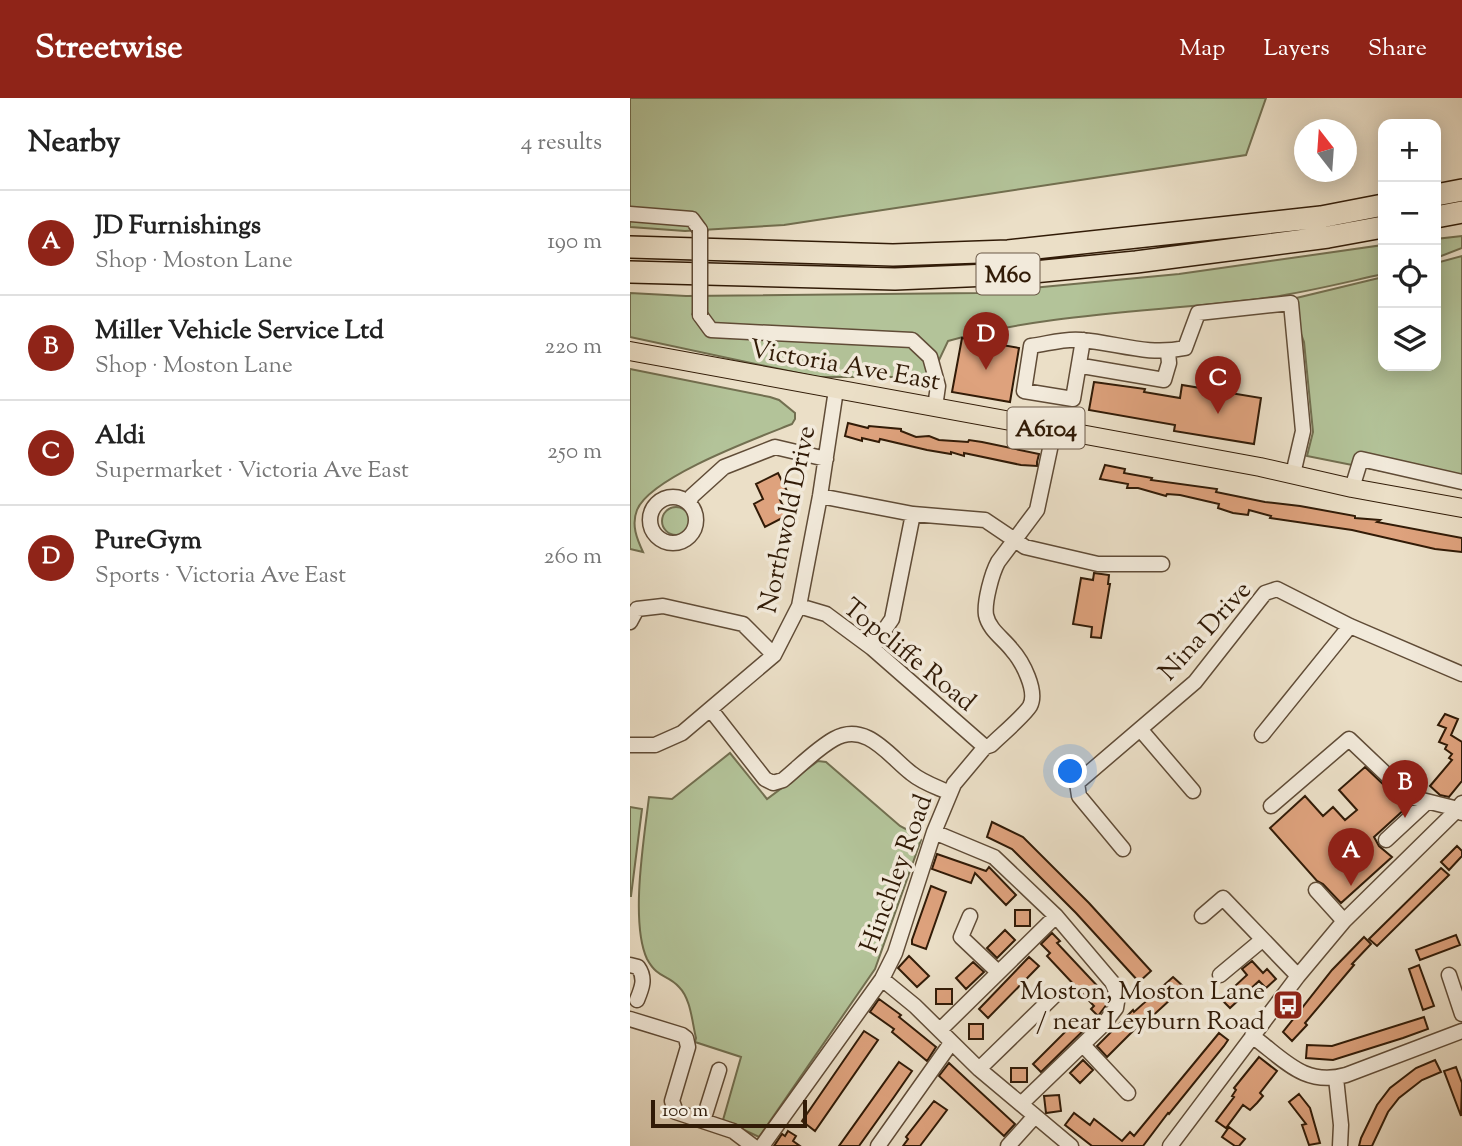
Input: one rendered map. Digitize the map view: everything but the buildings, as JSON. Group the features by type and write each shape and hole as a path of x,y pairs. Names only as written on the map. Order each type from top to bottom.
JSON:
{"highway":[{"path":"1441,194 1462,190"},
{"name":"M60","path":"630,247 893,255 1008,251 1321,217 1378,206"},
{"path":"1441,216 1462,212"},
{"name":"M60","path":"630,272 895,279 1013,274 1136,262 1378,228"}],"main road":[{"name":"Victoria Ave East","path":"630,351 1462,508"}],"street":[{"path":"630,214 692,219 701,230 700,315 711,330 912,340 930,357 938,386 935,407"},
{"path":"1083,340 1073,399 1024,391 1031,346 1083,340 1135,350 1168,352 1185,348 1198,313 1291,303 1303,430 1293,474"},
{"path":"1088,367 1164,380 1169,362 1168,352"},
{"name":"Northwold Drive","path":"630,745 643,747 668,741 712,710 774,655 799,606 820,496 836,390"},
{"name":"Hinchley Road","path":"762,1146 882,979 895,953 934,832 960,775 985,747 991,745 1030,706 1029,683 1016,654 986,618 994,570 1037,510 1054,430"},
{"path":"691,499 724,467 775,447 826,459"},
{"path":"1352,488 1361,459 1462,482"},
{"path":"820,496 913,514 985,520 1034,551 1098,564 1162,564"},
{"path":"872,648 892,619 913,514"},
{"name":"Nina Drive","path":"1123,849 1079,796 1077,783 1195,682 1265,593 1277,589 1350,626 1462,674"},
{"path":"630,622 636,609 663,606 730,621 743,624 774,655"},
{"name":"Topcliffe Road","path":"799,606 826,614 872,648 985,747"},
{"path":"1262,735 1350,626"},
{"path":"712,710 765,779 773,783 783,780 832,740 855,734 873,740 912,774 950,793"},
{"path":"1140,729 1193,791"},
{"path":"1271,806 1349,739 1410,797 1461,808"},
{"path":"1385,840 1427,802"},
{"path":"1170,1146 1298,976 1344,922 1461,808"},
{"path":"934,832 994,857 1056,916 1112,982 1118,996 1116,1008 1083,1045 1021,1104"},
{"path":"1316,890 1344,922"},
{"path":"1202,916 1223,898 1298,976"},
{"path":"970,916 961,937 998,972"},
{"path":"940,1030 1056,916"},
{"path":"1220,975 1262,940"},
{"path":"630,965 638,967 643,976 642,988 634,995 631,1019 686,1038 688,1047 673,1105 678,1114 733,1132 750,1143"},
{"path":"1448,975 1462,1014"},
{"path":"882,979 979,1069 1071,1146"},
{"path":"979,1069 1054,996"},
{"path":"1252,1036 1301,1073 1319,1079 1336,1078 1462,1031"},
{"path":"878,1146 951,1043"},
{"path":"1083,1045 1128,1093"},
{"path":"702,1121 719,1070"},
{"path":"1336,1078 1341,1125 1340,1146"},
{"path":"1008,1146 1035,1116"}],"green space":[{"path":"630,98 1266,98 1246,155 784,225 685,231 630,227"},
{"path":"1462,236 1462,248 1441,256 1441,238"},
{"path":"1378,246 1378,275 1321,288 1258,299 1024,324 948,341 931,377 817,377 630,337 630,293 686,296 978,293 1179,274"},
{"path":"1462,256 1462,487 1307,456 1313,432 1304,342 1288,300 1378,278 1378,371 1441,371 1441,262"},
{"path":"630,369 770,397 779,400 795,413 792,424 706,460 646,497 637,510 635,521 643,552 630,549"},
{"path":"676,507 686,511 690,521 686,531 676,535 666,531 662,521 666,511"},
{"path":"730,753 767,799 818,761 826,762 900,826 921,840 875,969 759,1137 723,1120 741,1057 695,1042 689,1004 675,983 659,973 647,959 639,924 640,880 649,797 672,799"},
{"path":"630,807 642,809 631,896 630,896"}],"place":[{"name":"PureGym","path":"986,370"},
{"name":"Aldi","path":"1218,414"},
{"name":"Miller Vehicle Service Ltd","path":"1405,818"},
{"name":"JD Furnishings","path":"1351,886"},
{"name":"Moston, Moston Lane / near Leyburn Road","path":"1288,1005"}]}
